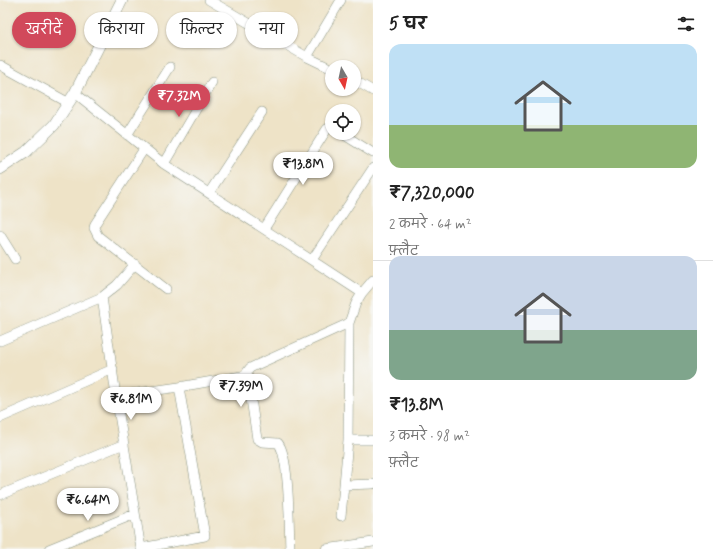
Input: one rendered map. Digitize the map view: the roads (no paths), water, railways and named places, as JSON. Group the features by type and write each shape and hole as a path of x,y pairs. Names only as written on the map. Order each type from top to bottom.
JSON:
{"street":[{"path":"0,169 26,152 54,125 75,93 122,0"},
{"path":"209,0 306,58 325,66"},
{"path":"306,58 341,0"},
{"path":"0,65 69,103"},
{"path":"127,135 170,67"},
{"path":"164,164 212,82"},
{"path":"361,83 372,88"},
{"path":"75,93 164,164 362,293"},
{"path":"209,193 262,112"},
{"path":"264,229 325,132"},
{"path":"352,140 373,153"},
{"path":"144,149 95,224 94,228 98,236 166,289"},
{"path":"312,260 373,168"},
{"path":"0,235 15,259"},
{"path":"0,341 109,293 134,264"},
{"path":"341,516 348,440 348,323 352,311 362,293 373,280"},
{"path":"102,297 116,396 141,549 205,536 178,387"},
{"path":"290,549 286,470 281,446 278,443 262,442 257,439 246,375 250,368 348,323"},
{"path":"0,418 113,369"},
{"path":"116,396 246,375"},
{"path":"348,440 373,440"},
{"path":"0,495 124,444"},
{"path":"344,485 373,484"},
{"path":"49,549 135,514"},
{"path":"326,549 373,542"}]}
